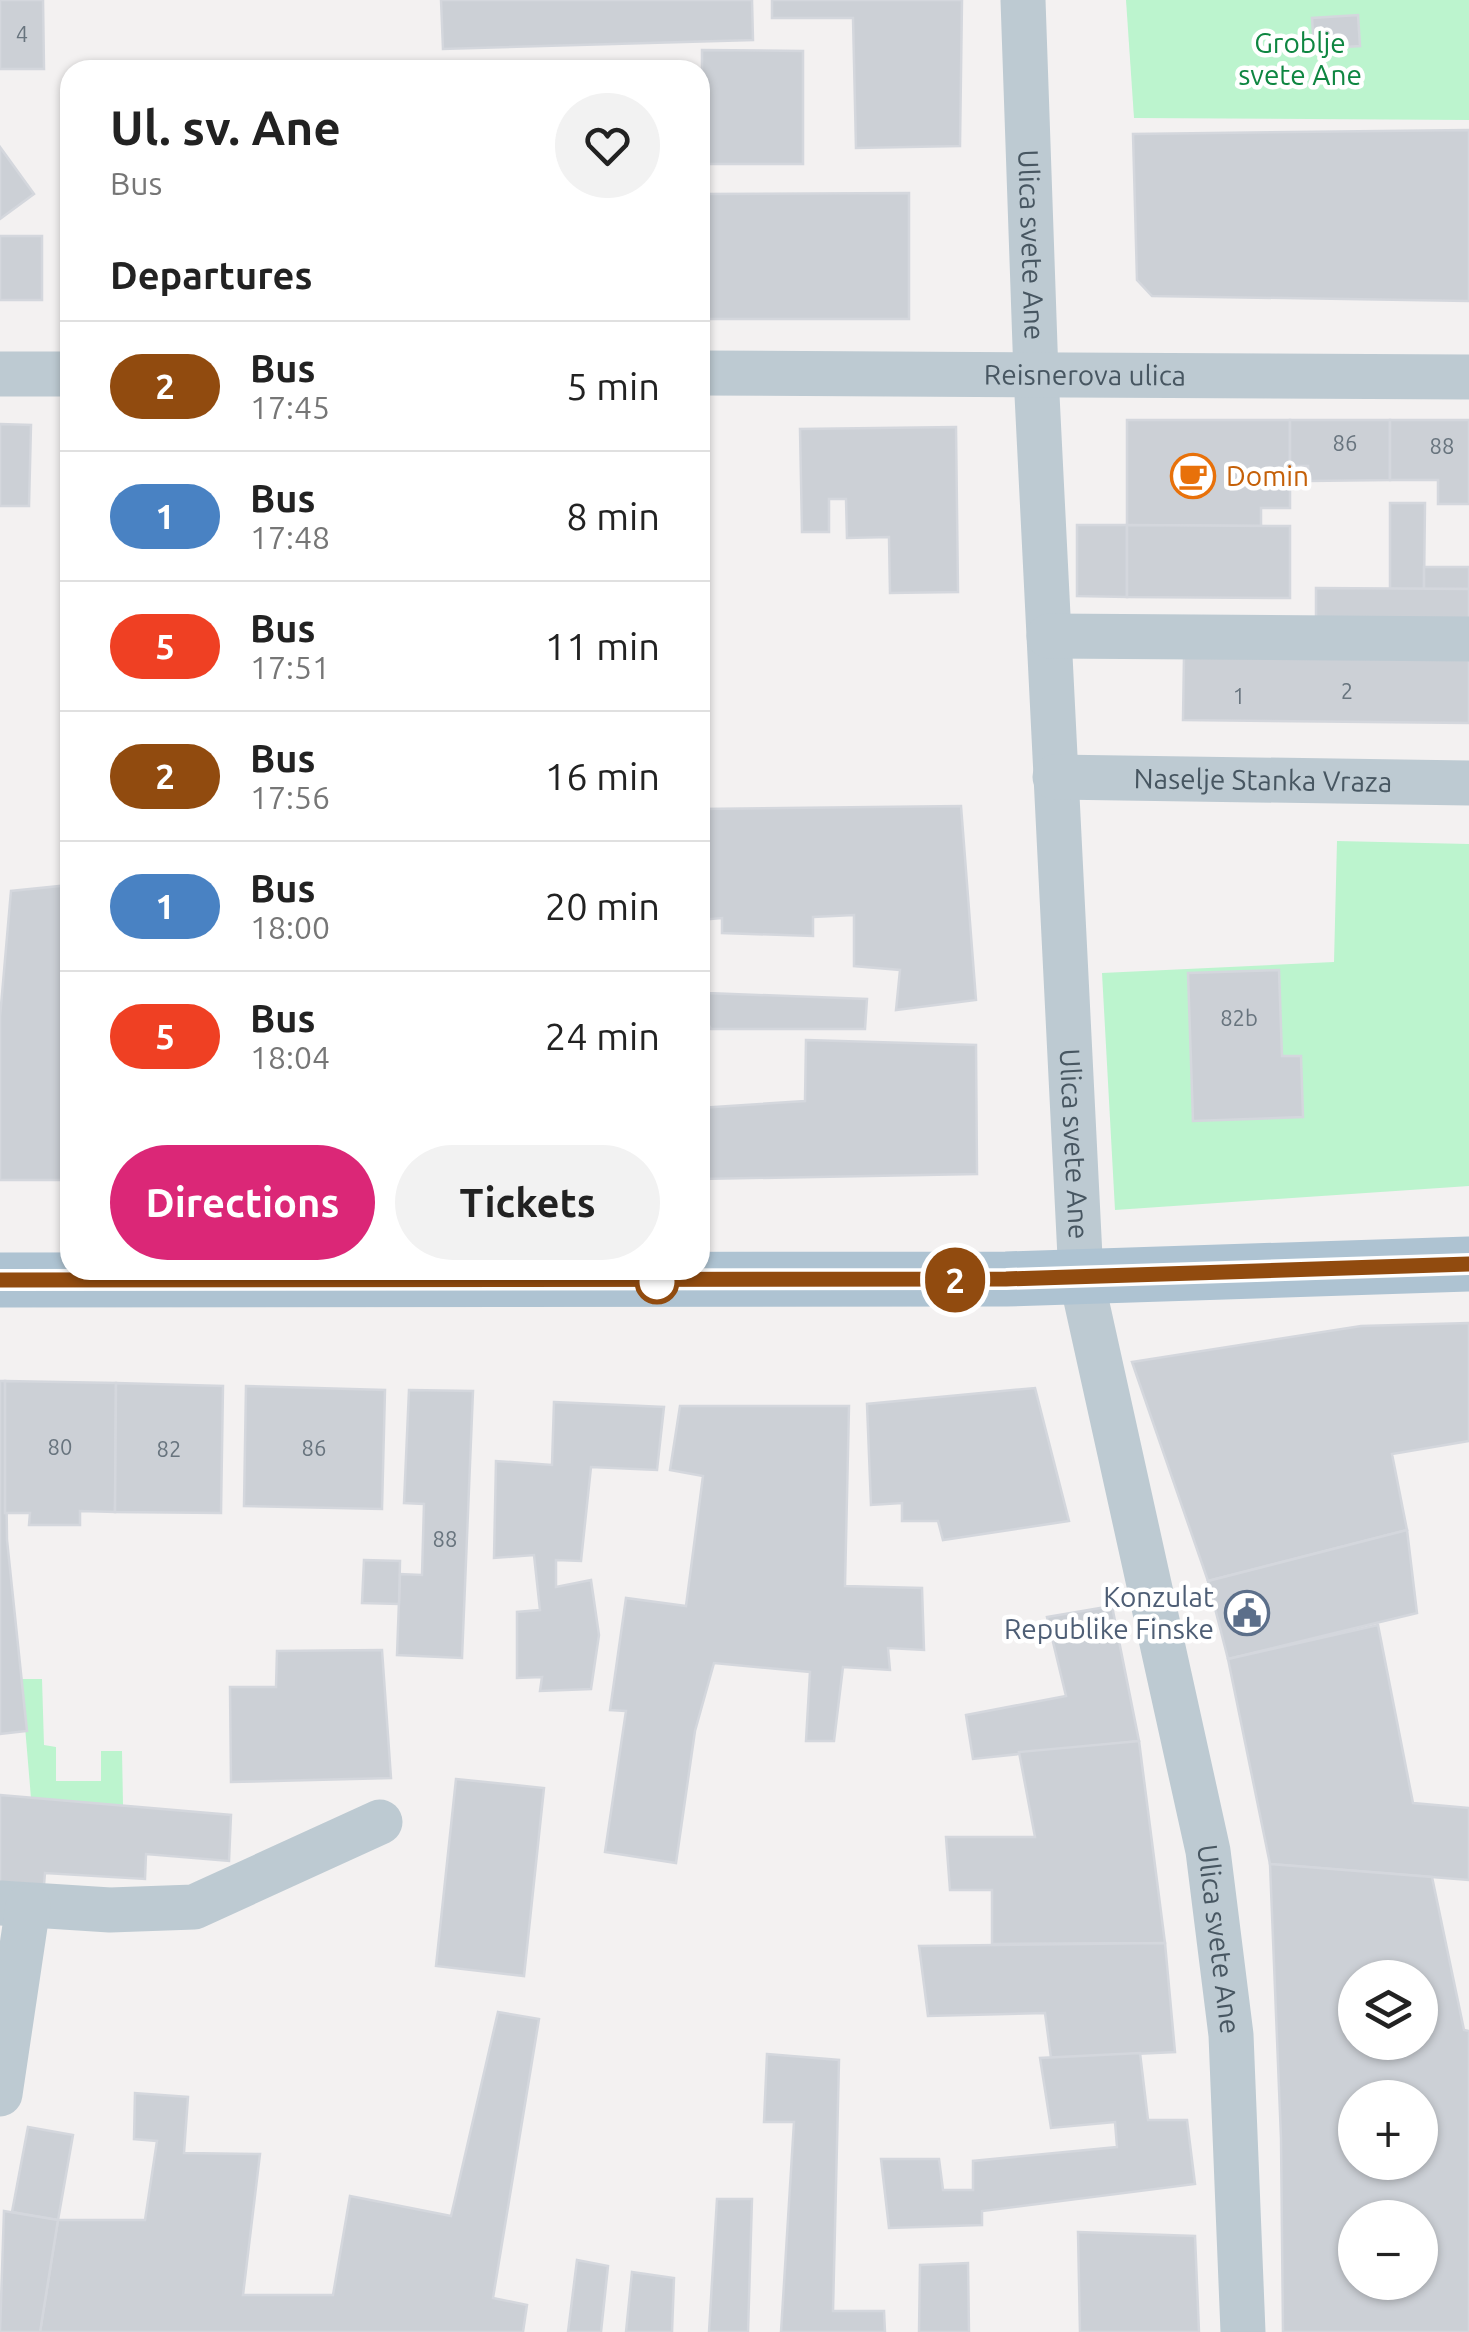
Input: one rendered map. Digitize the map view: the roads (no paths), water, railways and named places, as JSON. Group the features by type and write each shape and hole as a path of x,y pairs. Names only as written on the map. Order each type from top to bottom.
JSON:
{"main road":[{"path":"710,1278 1081,1277 1469,1264"},
{"path":"0,1280 60,1280"}],"street":[{"name":"Ulica svete Ane","path":"1022,0 1048,636 1081,1277 1208,1851 1223,1942 1243,2332"},
{"name":"Reisnerova ulica","path":"710,373 1469,376"},
{"path":"0,374 60,374"},
{"path":"1048,636 1469,639"},
{"name":"Naselje Stanka Vraza","path":"1055,777 1469,783"},
{"path":"0,2094 14,1904 110,1910 194,1906 380,1822"}],"place":[{"name":"Domin","path":"1193,476"},
{"name":"Konzulat Republike Finske","path":"1247,1613"}],"park label":[{"name":"Groblje svete Ane","path":"1300,59"}]}
